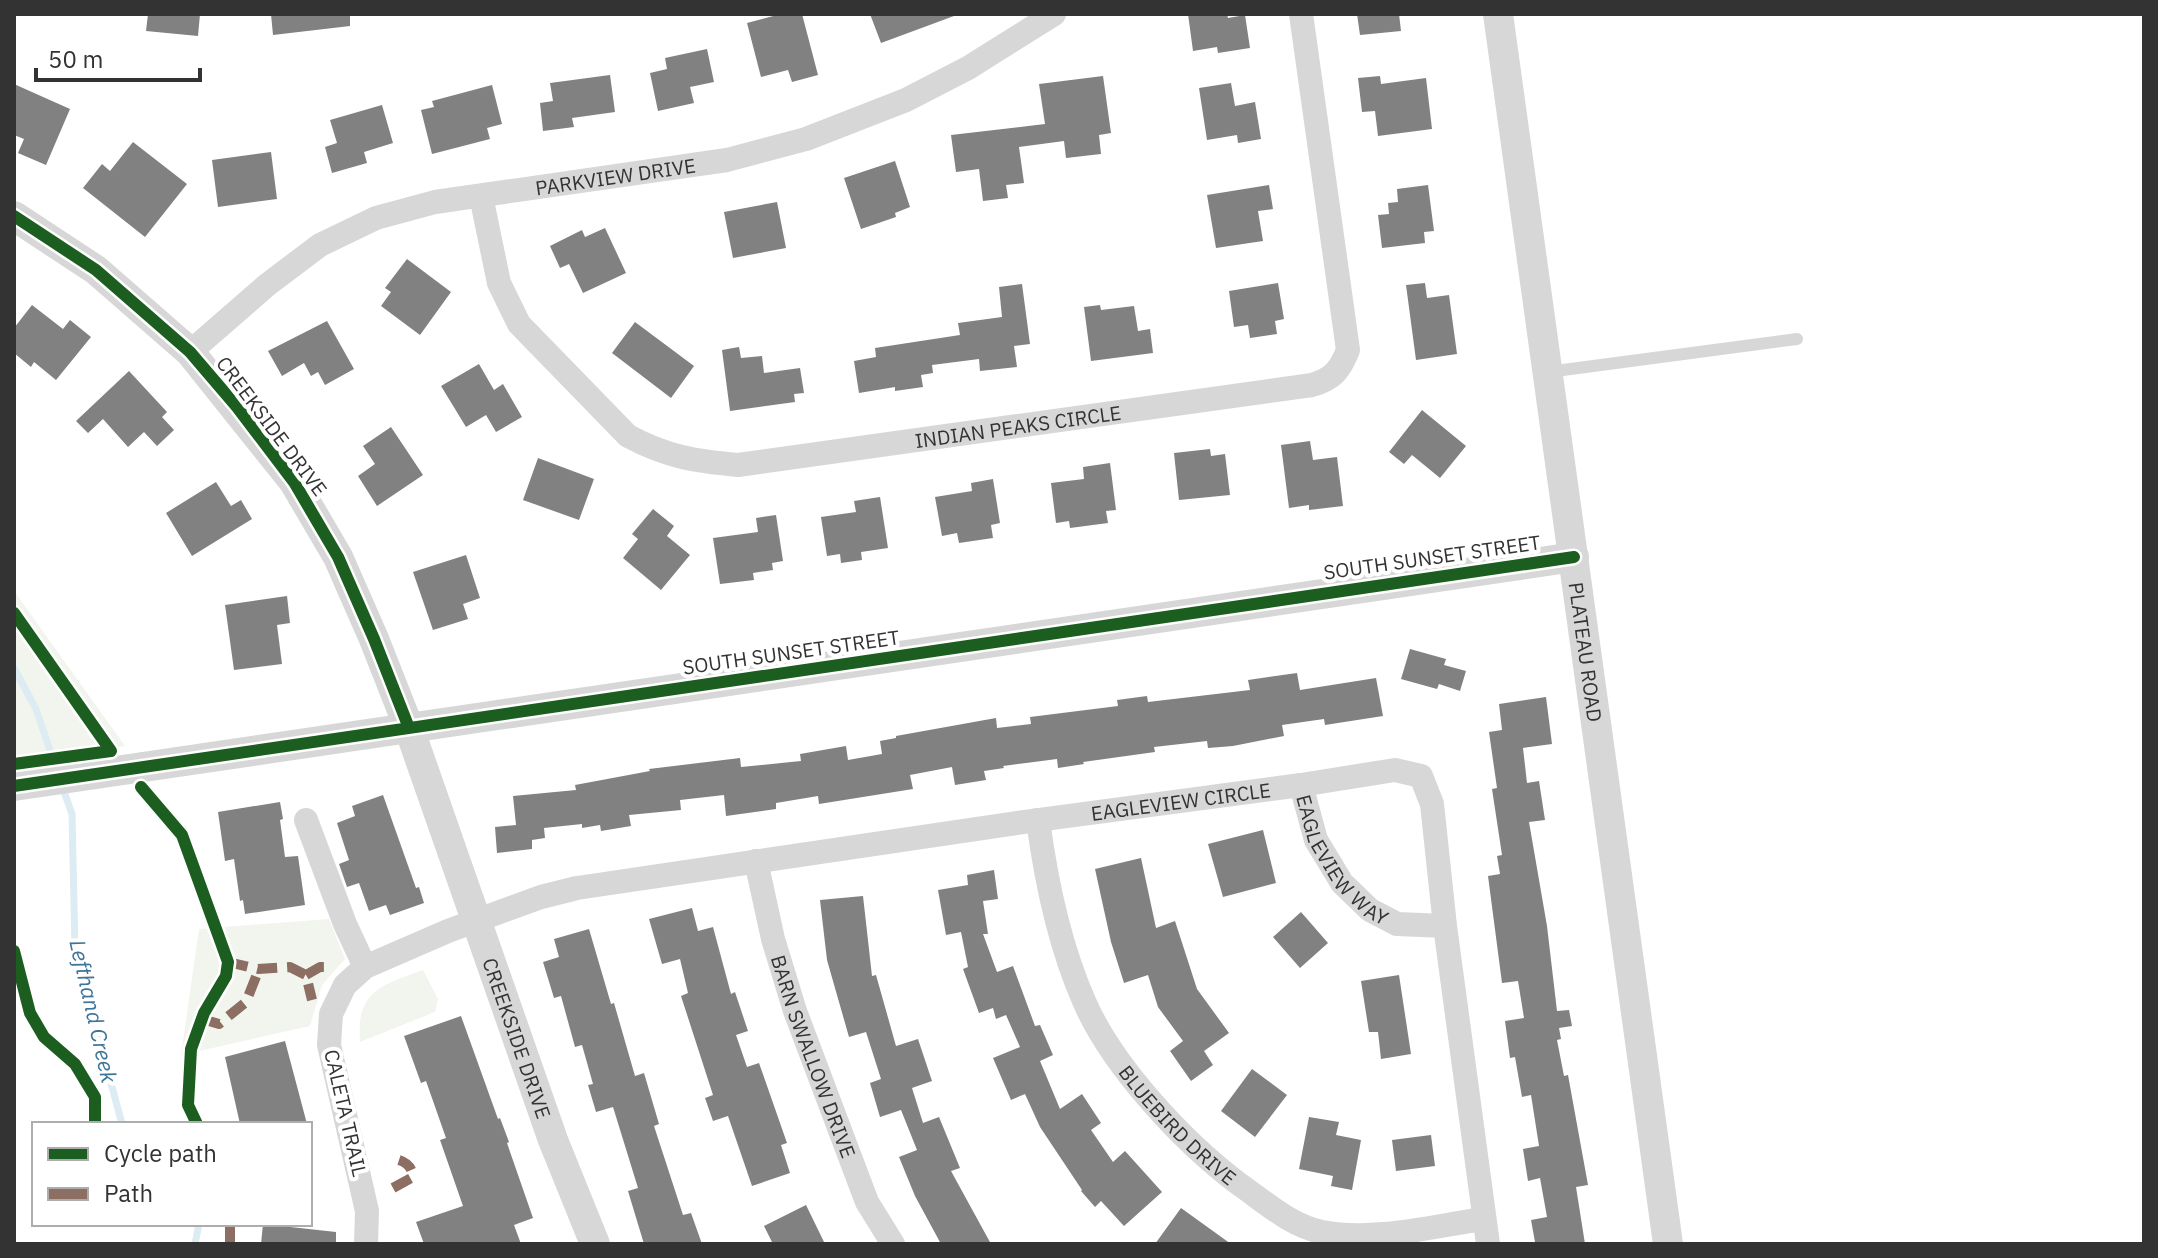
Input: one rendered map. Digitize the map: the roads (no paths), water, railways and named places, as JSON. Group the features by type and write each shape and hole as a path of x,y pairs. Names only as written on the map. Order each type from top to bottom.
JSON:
{"street":[{"name":"PARKVIEW DRIVE","path":"190,352 267,285 320,245 376,218 435,202 727,160 806,139 906,100 968,68 1054,14"},
{"name":"INDIAN PEAKS CIRCLE","path":"481,196 499,283 519,324 628,436 651,448 687,460 738,465 1312,385 1328,380 1341,368 1348,350 1301,14"},
{"name":"PLATEAU ROAD","path":"1498,14 1668,1244"},
{"name":"CREEKSIDE DRIVE","path":"14,216 96,270 190,352 294,482 338,557 409,728 553,1140 595,1244"},
{"name":"SOUTH SUNSET STREET","path":"19,786 1574,557"},
{"name":"EAGLEVIEW CIRCLE","path":"474,920 577,888 1395,770 1421,776 1432,804 1445,926 1488,1244"},
{"name":"EAGLEVIEW WAY","path":"1301,785 1316,840 1342,883 1370,910 1397,924 1445,926"},
{"path":"306,820 345,924 365,967"},
{"name":"BLUEBIRD DRIVE","path":"1038,820 1059,932 1084,1002 1112,1052 1161,1112 1222,1171 1285,1218 1319,1231 1358,1236 1484,1219"},
{"name":"BARN SWALLOW DRIVE","path":"756,861 773,939 795,1011 867,1202 893,1244"},
{"name":"CALETA TRAIL","path":"366,1244 367,1211 329,1045 331,1014 345,985 365,967 474,920"}],"lane":[{"path":"1548,372 1797,339"}],"waterway":[{"name":"Lefthand Creek","path":"14,668 36,709 57,771"},
{"name":"Lefthand Creek","path":"62,786 72,814 75,949 121,1122"},
{"name":"Lefthand Creek","path":"195,1244 199,1226"}]}
